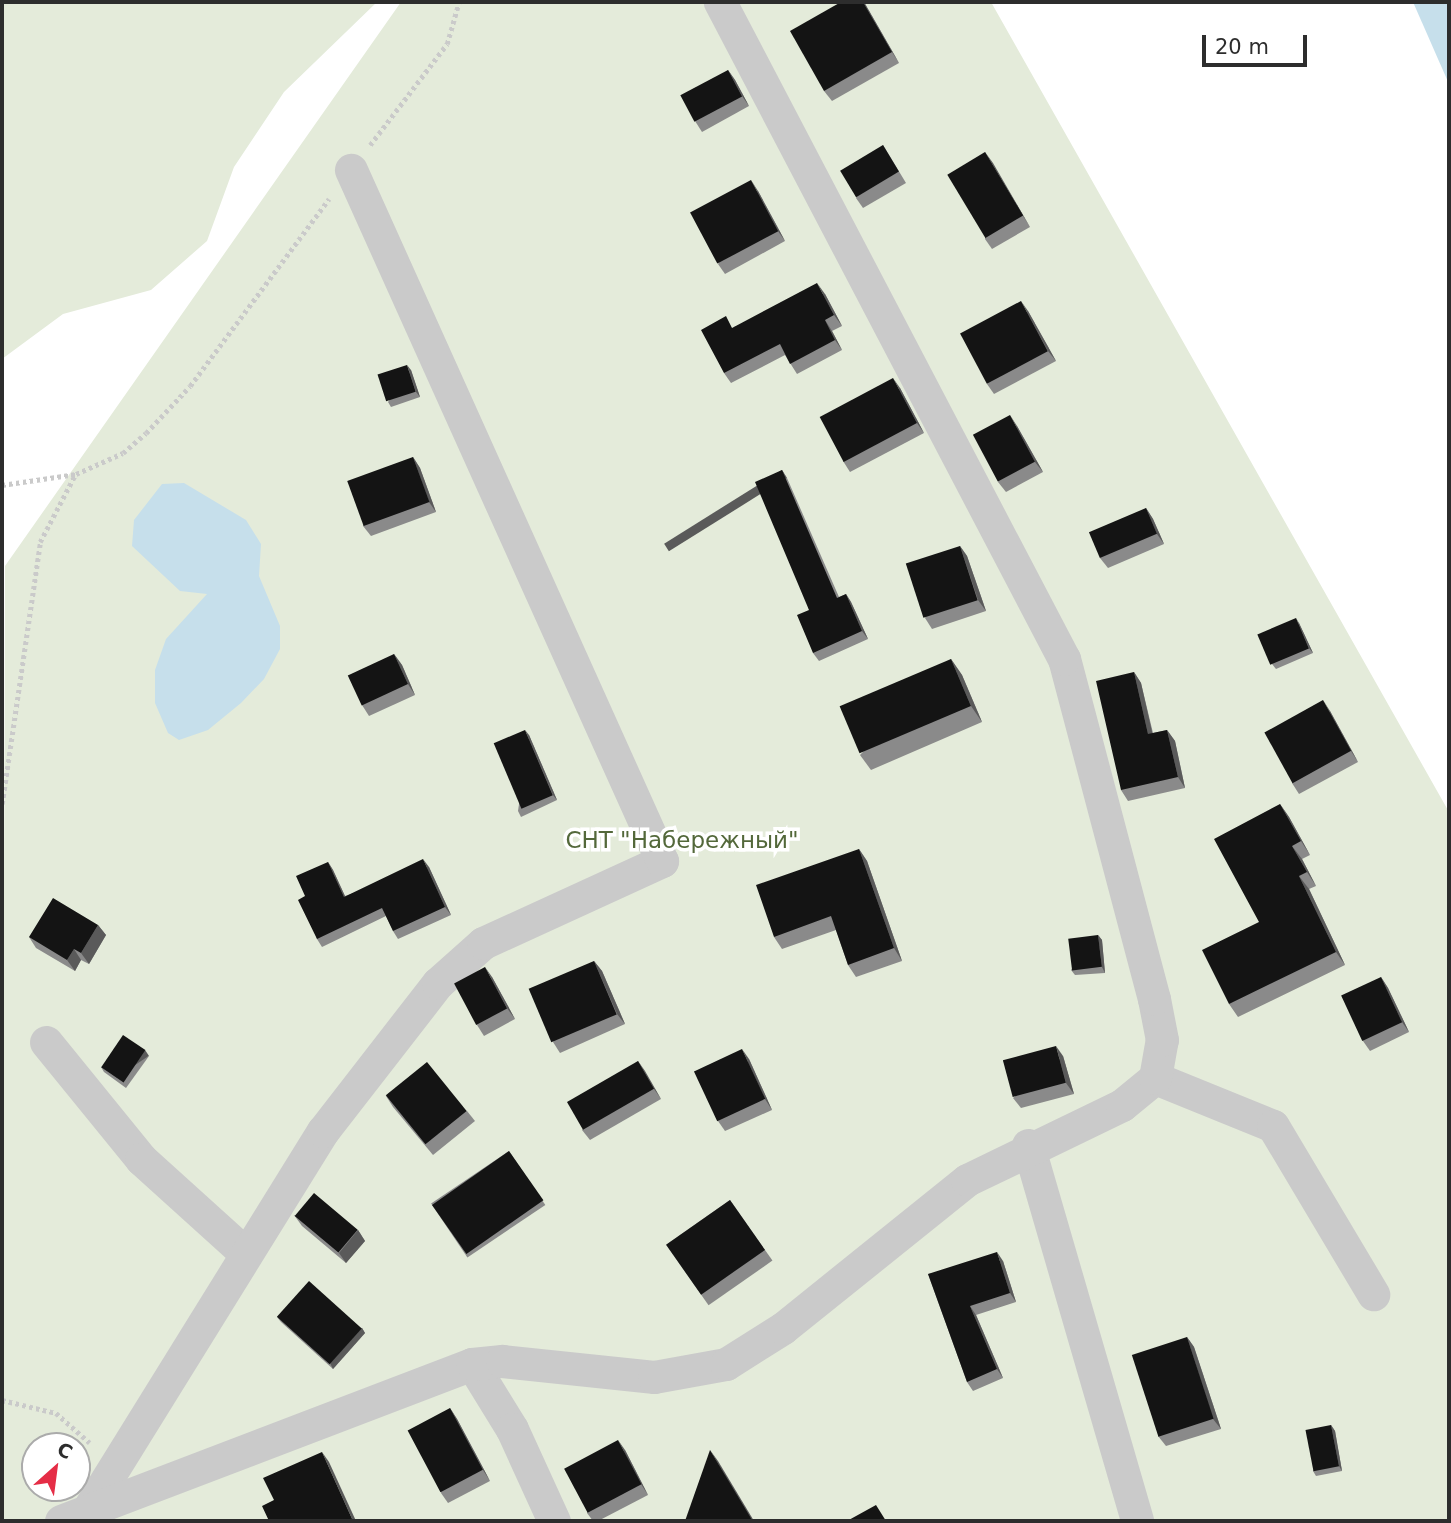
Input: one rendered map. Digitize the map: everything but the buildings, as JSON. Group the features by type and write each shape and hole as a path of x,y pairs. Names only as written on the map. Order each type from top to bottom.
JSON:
{"street":[{"path":"73,1517 472,1364 502,1361 654,1377 726,1364 783,1328 967,1180 1028,1145 1122,1105 1154,1078 1162,1040 1154,999 1064,659 720,2"},
{"path":"73,1517 115,1465 244,1252 323,1131 438,983 482,943 662,861 351,170"},
{"path":"46,1042 141,1159 244,1252"},
{"path":"1154,1078 1273,1126 1373,1294"},
{"path":"1028,1145 1137,1521"},
{"path":"472,1364 512,1429 554,1521"}],"path":[{"path":"2,485 76,474 123,453 190,386 447,44 459,2"},
{"path":"2,804 40,542 76,474"},
{"path":"2,1400 56,1413 115,1465"}],"green space":[{"path":"2,2 377,2 284,92 234,167 207,241 151,290 63,314 2,359"},
{"name":"СНТ \"Набережный\"","path":"401,2 991,2 1449,812 1449,1521 2,1521 5,566"}],"water":[{"path":"1413,2 1449,2 1449,84"},
{"path":"184,483 246,520 261,544 259,576 280,626 280,649 264,679 241,703 208,730 179,740 168,733 155,703 155,670 166,639 207,594 180,591 132,546 134,520 162,484"}]}
